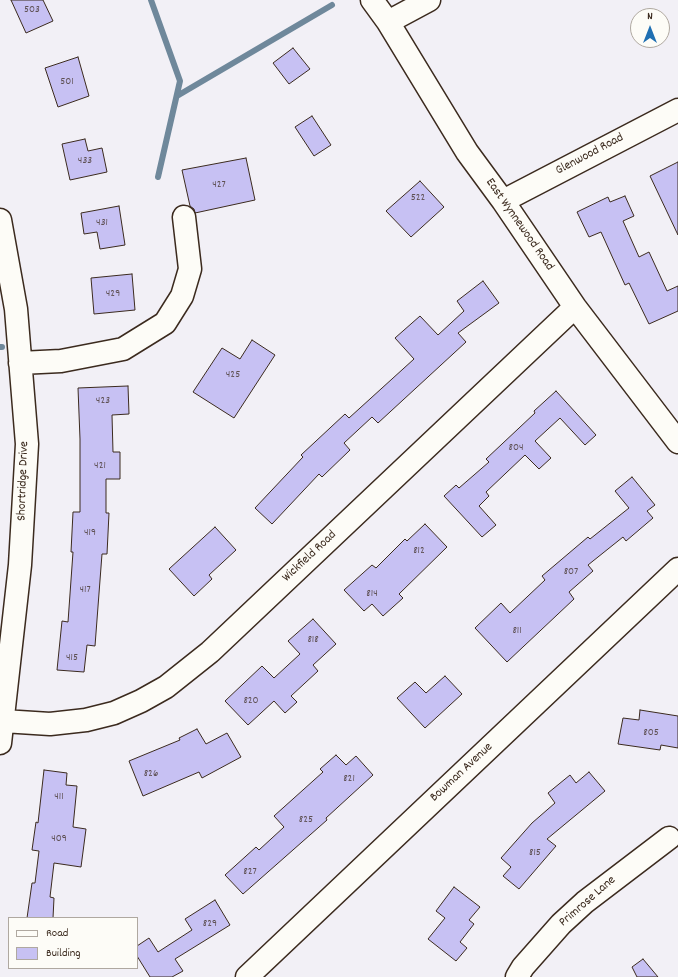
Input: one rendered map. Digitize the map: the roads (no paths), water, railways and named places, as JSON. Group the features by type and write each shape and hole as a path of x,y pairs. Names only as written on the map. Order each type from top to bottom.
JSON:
{"street":[{"name":"East Wynnewood Road","path":"372,0 388,22 467,152 503,201 575,307 678,442"},
{"path":"388,22 429,0"},
{"name":"Glenwood Road","path":"503,201 678,110"},
{"path":"20,363 61,361 123,349 165,323 182,296 190,269 184,217"},
{"name":"Shortridge Drive","path":"0,220 16,309 27,444 20,565 0,743"},
{"name":"Wickfield Road","path":"3,721 50,724 86,720 114,713 141,702 166,687 210,652 575,307"},
{"name":"Bowman Avenue","path":"247,977 678,569"},
{"name":"Primrose Lane","path":"517,977 523,967 561,924 585,902 669,838"}],"waterway":[{"path":"151,0 180,81 158,177"},
{"path":"177,96 332,5"}]}
